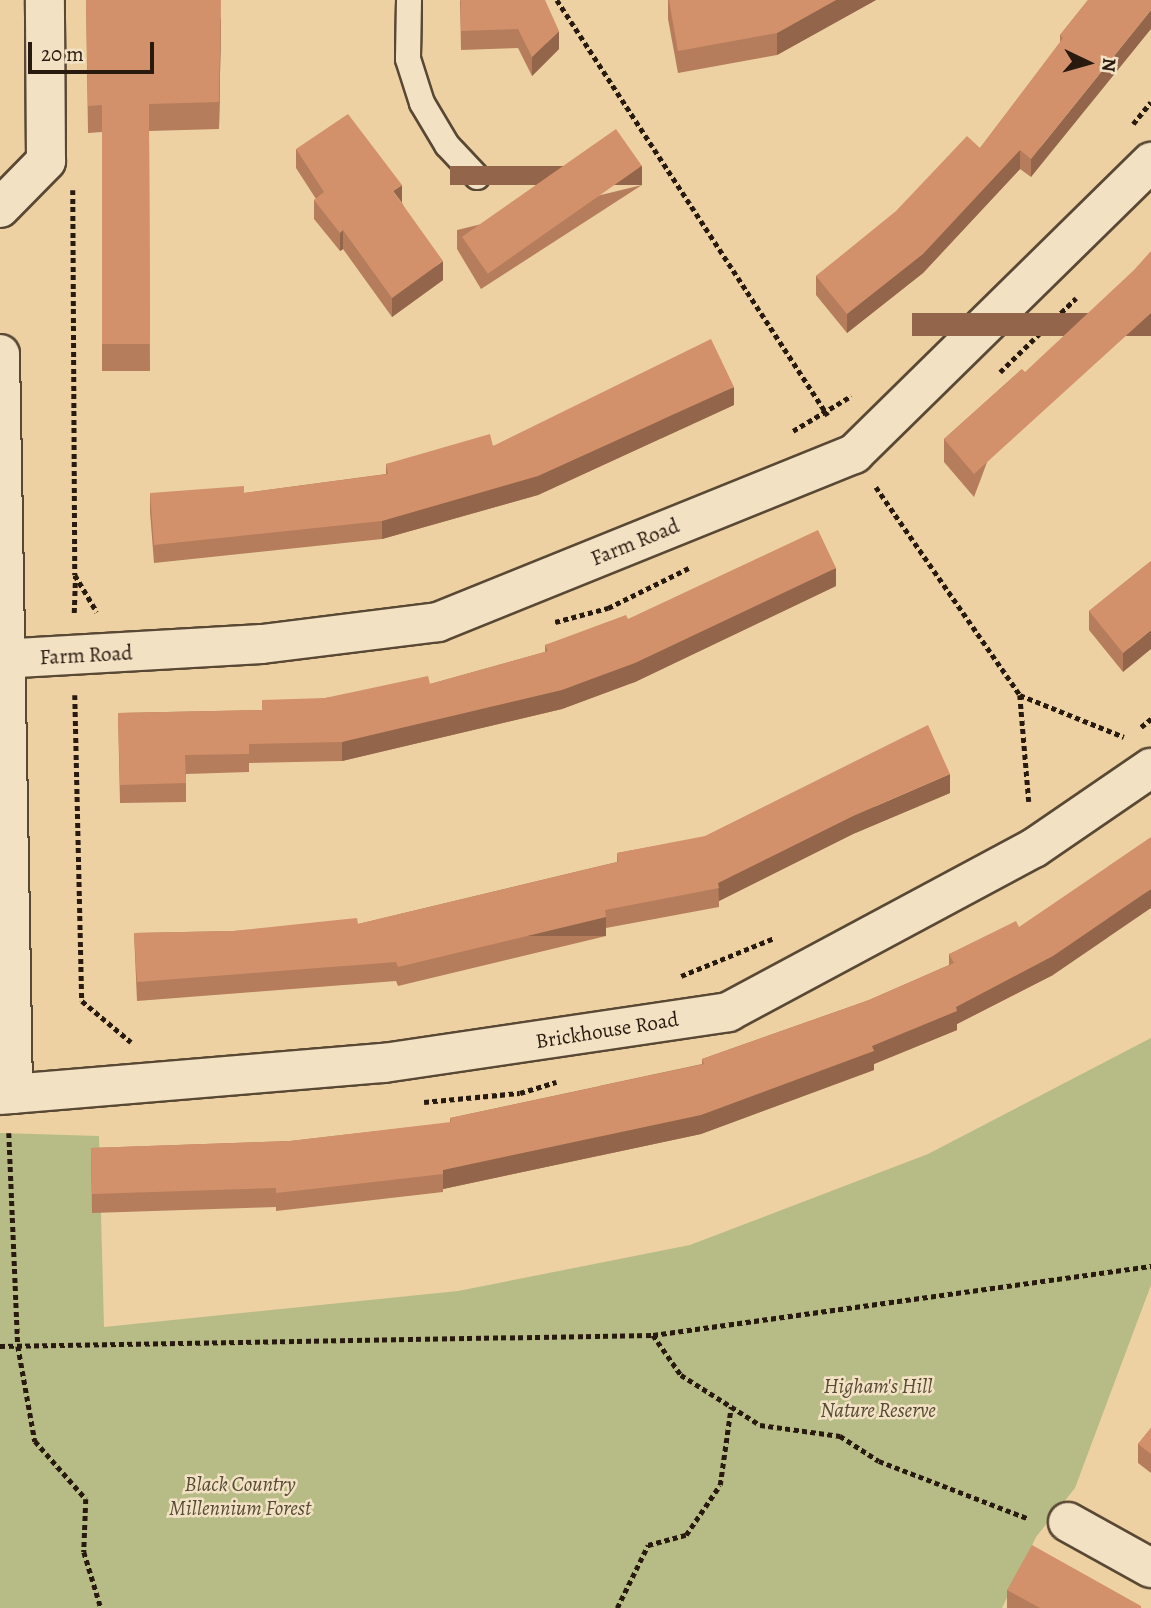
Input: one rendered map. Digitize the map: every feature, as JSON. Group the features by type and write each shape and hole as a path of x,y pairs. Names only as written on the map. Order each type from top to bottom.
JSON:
{"street":[{"path":"0,208 46,161 45,0"},
{"name":"Farm Road","path":"3,659 262,644 438,622 854,454 1151,162"},
{"path":"0,354 6,1094"},
{"name":"Brickhouse Road","path":"6,1094 384,1063 727,1012 1034,848 1151,768"},
{"path":"1068,1522 1151,1568"}],"lane":[{"path":"409,0 408,59 422,103 447,145 477,177"}],"path":[{"path":"557,0 827,414 1020,695 1030,809 1041,801"},
{"path":"1125,135 1151,102"},
{"path":"46,161 75,192 75,575 99,616"},
{"path":"790,433 827,414 858,390"},
{"path":"75,686 82,1001 142,1052"},
{"path":"1020,695 1128,739"},
{"path":"1117,746 1151,719"},
{"path":"672,979 784,934"},
{"path":"6,1094 18,1346 36,1441 86,1499 84,1552 100,1608"},
{"path":"0,1346 653,1335 1151,1266"},
{"path":"653,1335 681,1375 760,1424 840,1436 879,1461 951,1493 1046,1524 1068,1522"},
{"path":"617,1608 648,1545 686,1535 720,1486 732,1407"}],"green space":[{"name":"Higham's Hill Nature Reserve","path":"1151,1038 1151,1285 1075,1488 1036,1537 1002,1608 0,1608 0,1133 99,1136 104,1327 458,1291 690,1245 928,1154"}],"building":[{"path":"86,0 221,0 219,102 149,104 150,344 102,344 102,105 88,106"},
{"path":"461,0 545,0 559,31 532,57 518,29 461,31"},
{"path":"669,0 836,0 777,33 678,51"},
{"path":"1088,0 1151,0 1151,10 1031,159 1020,150 923,254 847,314 816,276 896,211 967,136 980,148 1063,38 1060,35"},
{"path":"348,114 402,185 393,191 443,261 392,298 343,230 340,233 314,200 324,192 296,149"},
{"path":"616,129 642,166 488,274 462,237"},
{"path":"1151,251 1151,313 974,474 944,439 1022,369 1025,372"},
{"path":"711,339 734,387 538,476 382,521 154,545 150,493 244,486 244,493 388,474 386,464 490,434 493,446"},
{"path":"818,530 836,568 635,663 562,690 342,742 249,744 249,754 185,755 186,783 120,785 118,713 262,710 262,700 325,698 428,676 430,684 548,651 545,645 626,615 628,619"},
{"path":"1151,561 1151,630 1123,653 1089,611"},
{"path":"928,725 950,774 853,816 718,883 719,888 605,910 606,917 398,967 396,962 137,982 134,933 233,931 357,918 358,924 618,862 617,853 705,836"},
{"path":"1151,837 1151,889 1053,956 956,1007 957,1011 872,1046 874,1051 701,1115 443,1170 443,1174 276,1193 276,1188 92,1194 91,1148 290,1141 451,1122 450,1118 704,1064 702,1059 869,1000 954,963 949,954 1016,921 1019,927"},
{"path":"1151,1428 1151,1454 1138,1444"},
{"path":"1032,1545 1141,1608 1040,1608 1007,1590"}],"park label":[{"name":"Black Country Millennium Forest","path":"240,1496"}]}
